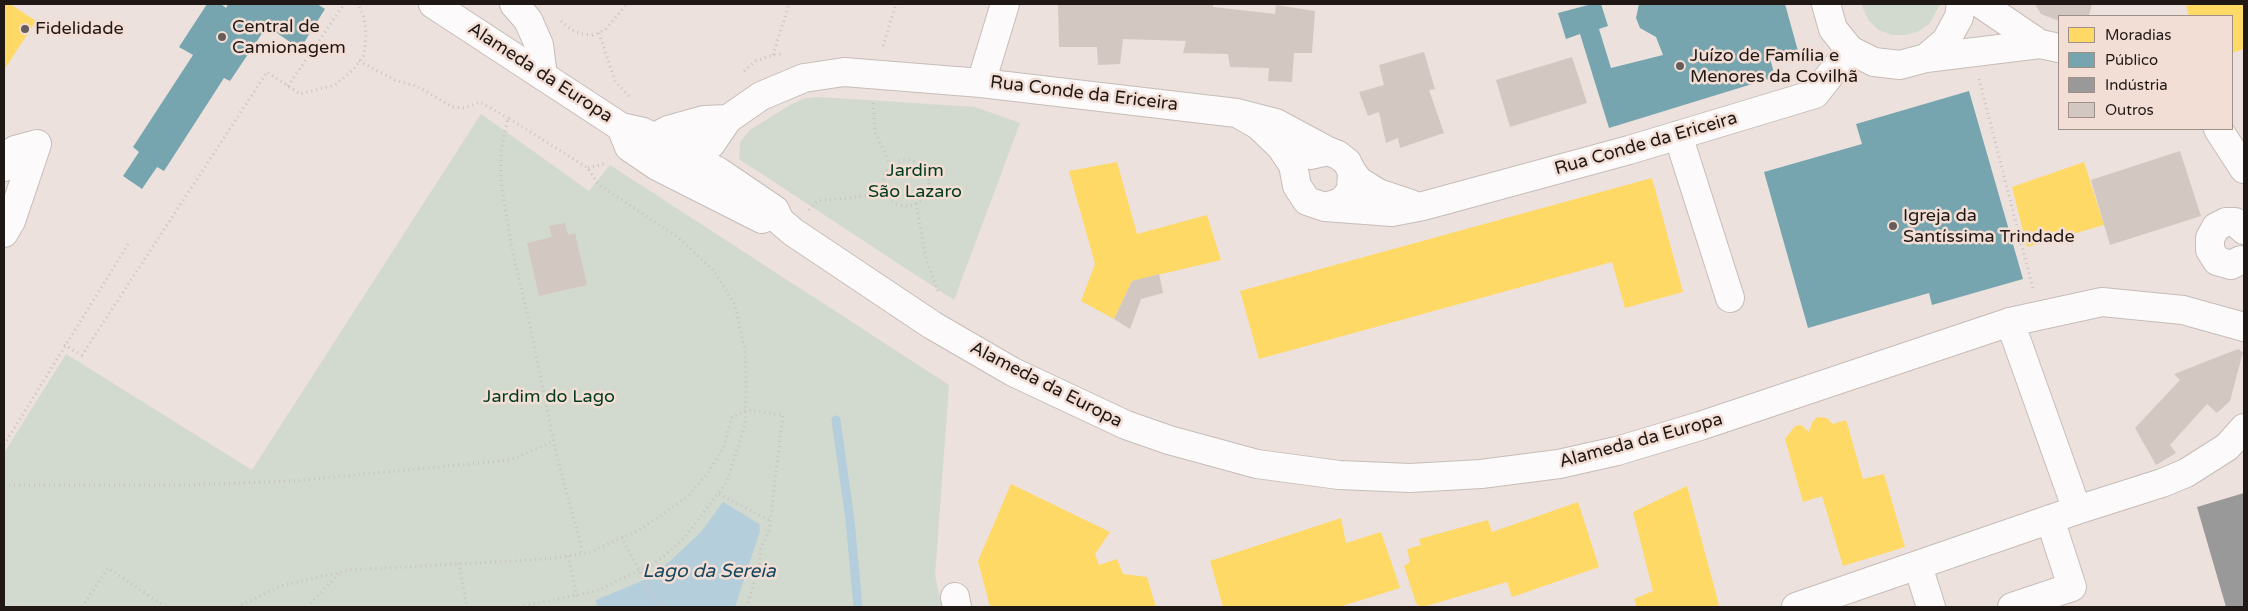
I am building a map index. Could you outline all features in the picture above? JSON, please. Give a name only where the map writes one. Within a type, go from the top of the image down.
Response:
[{"type":"street","name":"Alameda da Europa","points":[[433,4],[622,126],[683,152],[719,172],[775,210],[790,215],[932,325],[1013,372],[1084,407],[1126,425],[1169,440],[1257,464],[1339,475],[1410,478],[1480,474],[1569,462],[1617,451],[1700,426],[2010,322],[2102,302],[2183,310],[2244,327]]},
{"type":"street","points":[[514,4],[528,20],[539,45],[543,76]]},
{"type":"street","name":"Rua Conde da Ericeira","points":[[1005,4],[981,83],[1237,113],[1276,123],[1328,151],[1338,154],[1347,162],[1359,181],[1378,193],[1403,203],[1423,206]]},
{"type":"street","points":[[1826,4],[1833,29],[1850,50],[1874,62],[1900,66],[1926,58],[1972,51],[2050,46]]},
{"type":"street","points":[[1926,58],[1946,41],[1959,17],[1961,4]]},
{"type":"street","points":[[1981,4],[2050,46]]},
{"type":"street","name":"Rua Conde da Ericeira","points":[[1237,113],[1258,125],[1281,147],[1293,164],[1297,186],[1307,202],[1324,207],[1370,212],[1392,212],[1423,206],[1678,135],[1815,94],[1850,50]]},
{"type":"street","points":[[683,152],[711,144],[728,119],[761,96],[804,78],[852,72],[981,83]]},
{"type":"street","points":[[653,138],[668,130],[704,120],[728,119]]},
{"type":"street","points":[[719,172],[717,151],[728,119]]},
{"type":"street","name":"Alameda da Europa","points":[[622,126],[629,147],[658,166],[768,222],[790,215]]},
{"type":"street","points":[[2219,130],[2244,169]]},
{"type":"street","points":[[1678,135],[1730,298]]},
{"type":"street","points":[[4,166],[15,150],[37,144],[11,221],[4,233]]},
{"type":"street","points":[[1296,177],[1303,160],[1310,155],[1328,151]]},
{"type":"street","points":[[1324,207],[1341,202],[1347,196],[1351,189],[1352,172]]},
{"type":"street","points":[[2241,260],[2231,265],[2217,261],[2210,250],[2210,238],[2216,227],[2226,222],[2235,222],[2244,230]]},
{"type":"street","points":[[2010,322],[2077,510]]},
{"type":"street","points":[[1796,607],[2050,519],[2162,483],[2186,473],[2227,447],[2244,428]]},
{"type":"street","points":[[2012,607],[2072,587],[2050,519]]},
{"type":"street","points":[[1918,566],[1931,607]]},
{"type":"path","points":[[288,86],[344,4]]},
{"type":"path","points":[[64,345],[82,355],[267,72],[300,94],[335,85],[360,61],[364,55],[366,34],[364,17],[358,4]]},
{"type":"path","points":[[554,15],[572,30],[582,34],[599,33],[605,30],[627,4]]},
{"type":"path","points":[[751,64],[773,55],[789,4]]},
{"type":"path","points":[[881,50],[896,4]]},
{"type":"path","points":[[599,33],[615,81],[631,98],[638,100]]},
{"type":"path","points":[[1972,51],[2021,246],[2041,316]]},
{"type":"path","points":[[360,61],[395,80],[416,86],[453,107],[464,108],[480,102],[588,168],[598,184],[678,238],[714,271],[734,306],[745,351],[747,410],[745,425],[726,483],[719,494],[685,537],[664,556],[596,591],[519,607]]},
{"type":"path","points":[[874,100],[875,132],[891,166]]},
{"type":"path","points":[[508,118],[501,151],[501,180],[512,248],[554,440],[581,545],[581,554]]},
{"type":"path","points":[[911,160],[923,168],[929,181],[925,196],[916,203],[905,205],[898,204],[886,194],[884,179],[891,166],[897,162],[911,160]]},
{"type":"path","points":[[790,215],[807,212],[817,201],[886,194]]},
{"type":"path","points":[[916,203],[926,259],[941,300],[933,295]]},
{"type":"path","points":[[807,212],[815,217]]},
{"type":"path","points":[[4,445],[64,345],[130,242]]},
{"type":"path","points":[[237,607],[282,586],[341,572],[588,553],[641,529],[687,497],[708,473],[724,446],[732,417],[747,410],[784,415],[769,531],[762,547],[759,566],[747,607]]},
{"type":"path","points":[[4,485],[190,485],[292,480],[510,460],[554,440]]},
{"type":"path","points":[[719,494],[769,520]]},
{"type":"path","points":[[622,537],[659,607]]},
{"type":"path","points":[[568,556],[577,596]]},
{"type":"path","points":[[459,563],[467,607]]},
{"type":"path","points":[[82,607],[108,568],[166,607]]},
{"type":"path","points":[[307,607],[341,572]]},
{"type":"green space","points":[[1861,4],[1940,4],[1930,23],[1919,31],[1906,35],[1892,35],[1879,30],[1869,21]]},
{"type":"green space","name":"Jardim São Lazaro","points":[[819,97],[975,107],[1020,123],[954,300],[739,159],[740,142],[750,130],[790,105],[806,98]]},
{"type":"green space","name":"Jardim do Lago","points":[[481,114],[589,191],[610,165],[949,385],[935,575],[942,607],[4,607],[4,453],[66,354],[252,470]]},
{"type":"water","name":"Lago da Sereia","points":[[723,502],[759,524],[760,531],[735,607],[597,607],[596,600],[642,581],[669,562],[701,532]]},
{"type":"building: Moradias","points":[[4,4],[10,4],[36,21],[4,70]]},
{"type":"building: Moradias","points":[[2195,4],[2244,4],[2244,49],[2233,53],[2233,15],[2189,15],[2186,6]]},
{"type":"building: Moradias","points":[[1117,162],[1137,234],[1207,215],[1221,260],[1132,281],[1114,319],[1081,301],[1095,264],[1069,171]]},
{"type":"building: Moradias","points":[[2084,162],[2104,225],[2027,247],[2012,187]]},
{"type":"building: Moradias","points":[[1652,178],[1683,292],[1625,308],[1612,262],[1259,359],[1240,291]]},
{"type":"building: Moradias","points":[[1817,417],[1827,418],[1833,424],[1846,420],[1863,479],[1884,474],[1905,547],[1843,566],[1822,496],[1803,502],[1785,439],[1795,426],[1801,425],[1809,432],[1812,423]]},
{"type":"building: Moradias","points":[[1011,484],[1110,532],[1095,554],[1099,565],[1117,559],[1123,574],[1147,577],[1156,607],[990,607],[978,561]]},
{"type":"building: Moradias","points":[[1687,486],[1719,605],[1713,607],[1637,607],[1634,599],[1653,591],[1633,512]]},
{"type":"building: Moradias","points":[[1578,502],[1599,567],[1512,597],[1507,582],[1423,607],[1416,603],[1404,566],[1410,562],[1407,549],[1421,545],[1419,539],[1488,520],[1492,532]]},
{"type":"building: Moradias","points":[[1341,518],[1346,543],[1381,532],[1400,588],[1339,607],[1223,607],[1210,561]]},
{"type":"building: Público","points":[[207,4],[221,4],[226,8],[228,4],[317,4],[325,9],[300,49],[267,26],[230,81],[224,78],[164,171],[157,167],[142,189],[123,176],[139,152],[133,147],[193,55],[179,47]]},
{"type":"building: Público","points":[[1592,4],[1601,4],[1608,26],[1599,29],[1611,68],[1663,55],[1656,37],[1640,28],[1636,18],[1639,4],[1785,4],[1798,51],[1770,58],[1775,77],[1609,128],[1580,34],[1566,39],[1558,13]]},
{"type":"building: Público","name":"Igreja da Santíssima Trindade","points":[[1969,91],[2023,279],[1932,305],[1929,293],[1808,328],[1764,172],[1862,144],[1856,124]]},
{"type":"building: Indústria","points":[[2244,493],[2244,607],[2226,607],[2197,507]]},
{"type":"building: Outros","points":[[1058,4],[1213,4],[1213,7],[1275,14],[1276,5],[1315,11],[1312,53],[1294,53],[1292,82],[1268,81],[1269,68],[1230,67],[1228,54],[1183,53],[1186,41],[1123,39],[1120,64],[1098,65],[1097,47],[1059,47]]},
{"type":"building: Outros","points":[[2035,4],[2092,4],[2089,15],[2058,15],[2058,21],[2041,14]]},
{"type":"building: Outros","points":[[1424,52],[1435,89],[1429,90],[1444,133],[1400,148],[1398,138],[1386,143],[1379,112],[1368,116],[1359,92],[1384,85],[1379,65]]},
{"type":"building: Outros","points":[[1572,57],[1587,103],[1510,127],[1496,80]]},
{"type":"building: Outros","points":[[2180,151],[2201,216],[2110,245],[2091,180]]},
{"type":"building: Outros","points":[[565,223],[568,235],[575,233],[587,285],[539,296],[527,243],[552,237],[549,226]]},
{"type":"building: Outros","points":[[1159,274],[1163,293],[1141,299],[1130,329],[1114,319],[1132,281]]},
{"type":"building: Outros","points":[[2238,349],[2243,352],[2230,401],[2217,413],[2207,404],[2170,445],[2176,453],[2156,465],[2135,428],[2180,380],[2174,374]]},
{"type":"waterway","points":[[836,420],[850,520],[858,607]]},
{"type":"place","name":"Fidelidade","points":[[25,29]]},
{"type":"place","name":"Central de Camionagem","points":[[222,37]]},
{"type":"place","name":"Juízo de Família e Menores da Covilhã","points":[[1680,66]]},
{"type":"place","name":"Igreja da Santíssima Trindade","points":[[1893,226]]}]
